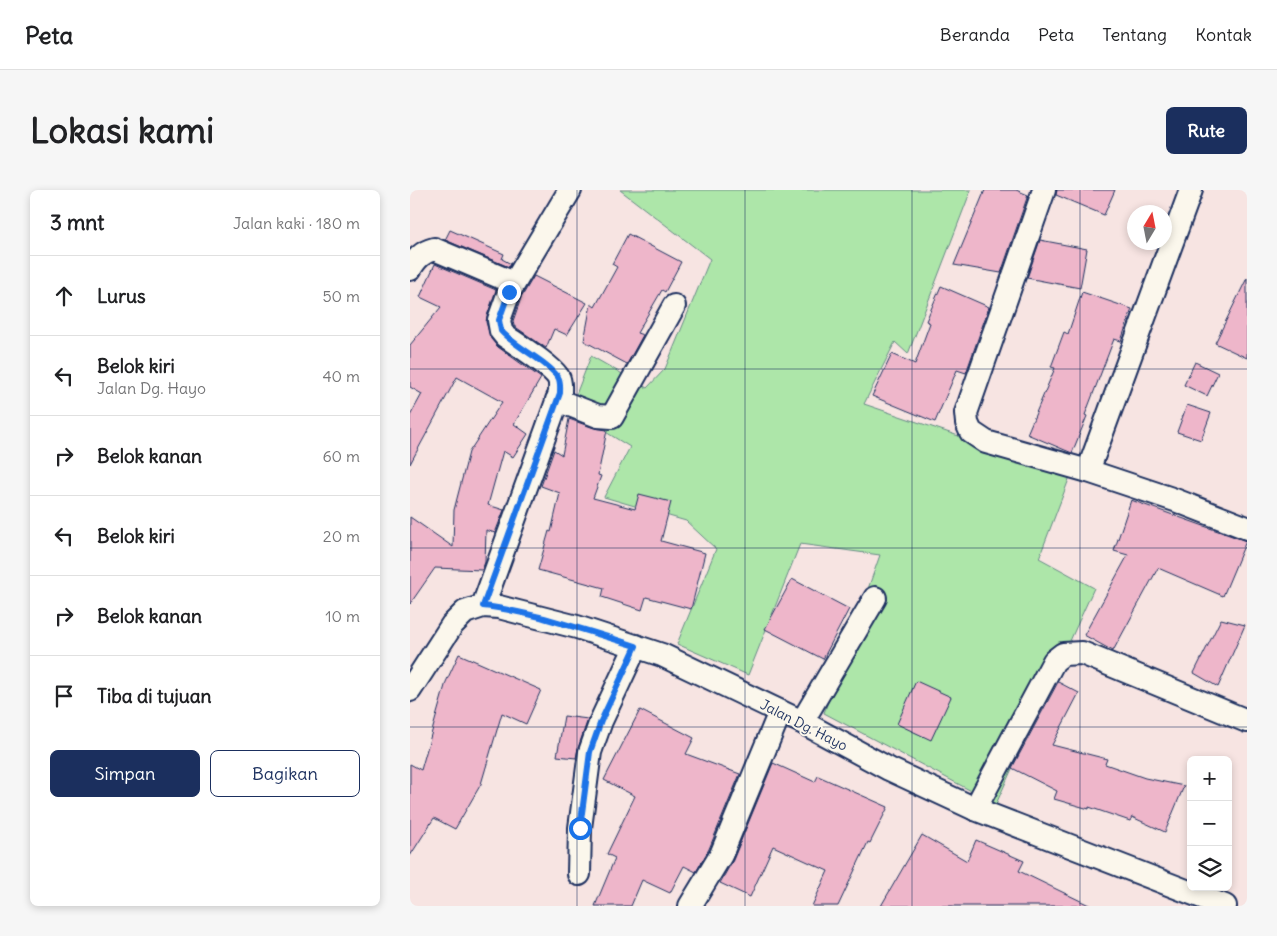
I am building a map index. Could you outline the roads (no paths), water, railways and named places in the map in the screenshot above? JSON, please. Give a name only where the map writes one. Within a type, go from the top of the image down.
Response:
[{"type":"street","points":[[410,690],[452,624],[466,612],[483,606],[557,400],[560,385],[558,377],[501,331],[499,320],[509,292],[570,190]]},
{"type":"street","points":[[1044,190],[966,413],[967,423],[971,432],[986,442],[1088,471],[1175,500],[1247,528]]},
{"type":"street","points":[[1088,471],[1191,190]]},
{"type":"street","points":[[410,269],[418,257],[428,250],[434,249],[514,283]]},
{"type":"street","points":[[557,400],[598,416],[612,417],[674,306]]},
{"type":"street","points":[[802,722],[875,598]]},
{"type":"street","name":"Jalan Dg. Hayo","points":[[483,606],[499,607],[577,627],[662,655],[802,722],[888,769],[975,809],[1224,906]]},
{"type":"street","points":[[579,874],[580,828],[590,752],[601,721],[636,646]]},
{"type":"street","points":[[975,809],[1054,661],[1064,654],[1082,653],[1247,721]]},
{"type":"street","points":[[690,906],[721,855],[780,712]]}]
